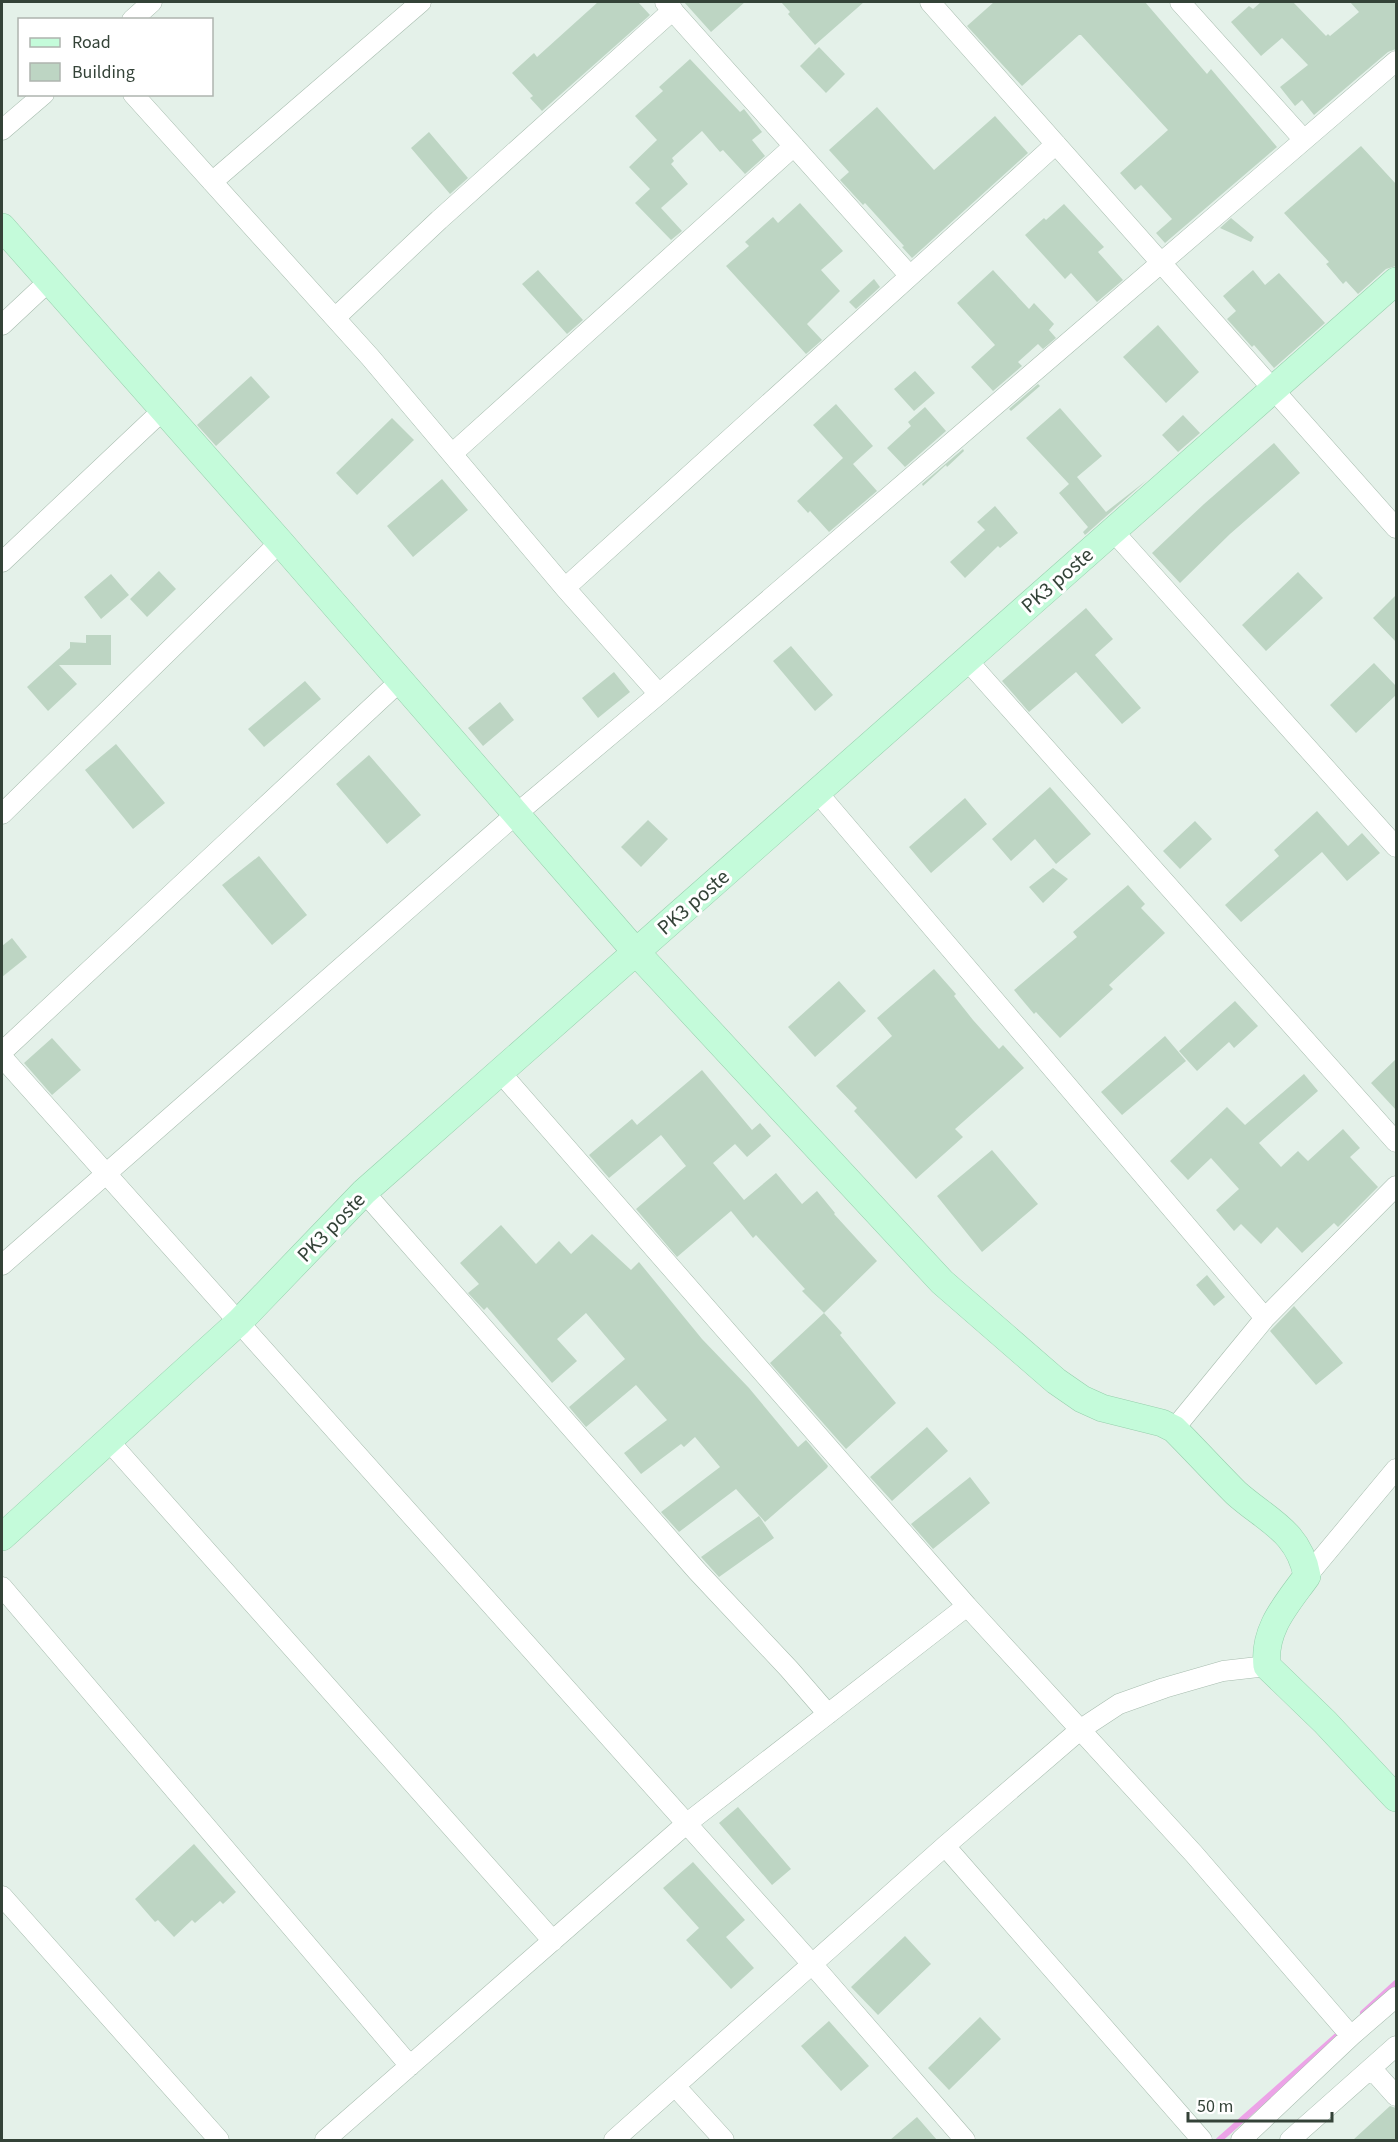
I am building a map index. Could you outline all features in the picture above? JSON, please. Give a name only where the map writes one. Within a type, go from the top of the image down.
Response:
[{"type":"street","points":[[134,18],[152,2]]},
{"type":"street","points":[[212,182],[421,2]]},
{"type":"street","points":[[930,2],[1396,528]]},
{"type":"street","points":[[1184,3],[1304,140]]},
{"type":"street","points":[[335,318],[669,6],[910,276]]},
{"type":"street","points":[[2,1265],[515,815],[1396,61]]},
{"type":"street","points":[[2,130],[42,96]]},
{"type":"street","points":[[135,96],[335,318],[659,694]]},
{"type":"street","points":[[566,588],[1056,144]]},
{"type":"street","points":[[453,453],[794,146]]},
{"type":"street","points":[[2,227],[636,952],[942,1282],[1056,1381],[1082,1399],[1102,1408],[1162,1423],[1174,1429],[1239,1495],[1283,1529],[1297,1547],[1304,1561],[1307,1575]]},
{"type":"street","points":[[2,325],[49,281]]},
{"type":"street","name":"PK3 poste","points":[[2,1536],[239,1322],[364,1192],[1396,281]]},
{"type":"street","points":[[2,562],[163,410]]},
{"type":"street","points":[[1113,531],[1396,847]]},
{"type":"street","points":[[2,814],[280,543]]},
{"type":"street","points":[[967,660],[1396,1142]]},
{"type":"street","points":[[2,1052],[399,682]]},
{"type":"street","points":[[817,792],[1264,1318]]},
{"type":"street","points":[[2,1057],[812,1964],[965,2140]]},
{"type":"street","points":[[500,1072],[967,1606],[1194,1854],[1351,2036]]},
{"type":"street","points":[[1174,1429],[1264,1318],[1396,1186]]},
{"type":"street","points":[[364,1192],[697,1571],[828,1714]]},
{"type":"street","points":[[108,1440],[553,1941]]},
{"type":"street","points":[[1396,1469],[1307,1575],[1270,1633],[1266,1652],[1267,1666],[1325,1722],[1396,1798]]},
{"type":"street","points":[[2,1587],[410,2066]]},
{"type":"street","points":[[325,2140],[686,1824],[967,1606]]},
{"type":"street","points":[[614,2140],[945,1846],[1081,1729],[1119,1704],[1164,1688],[1223,1671],[1267,1666]]},
{"type":"street","points":[[945,1846],[1203,2140]]},
{"type":"street","points":[[2,1896],[219,2140]]},
{"type":"street","points":[[1241,2140],[1351,2036],[1396,1997]]},
{"type":"street","points":[[1290,2140],[1396,2046]]},
{"type":"street","points":[[1371,2068],[1396,2096]]},
{"type":"street","points":[[675,2086],[724,2140]]},
{"type":"building","points":[[598,2],[638,2],[650,15],[542,111],[530,98],[533,96],[512,73],[534,53],[537,57]]},
{"type":"building","points":[[684,2],[745,2],[711,32]]},
{"type":"building","points":[[781,2],[864,2],[815,45],[788,14],[790,12]]},
{"type":"building","points":[[994,2],[1145,2],[1207,74],[1211,69],[1277,147],[1165,243],[1156,233],[1172,219],[1141,185],[1135,190],[1120,173],[1168,130],[1081,35],[1022,86],[967,26]]},
{"type":"building","points":[[1261,2],[1293,2],[1326,36],[1328,34],[1330,36],[1359,12],[1350,2],[1396,2],[1396,49],[1388,52],[1314,115],[1302,100],[1295,106],[1280,87],[1308,65],[1282,38],[1261,56],[1231,22],[1249,6],[1253,9]]},
{"type":"building","points":[[819,47],[845,74],[826,93],[800,66]]},
{"type":"building","points":[[690,59],[740,112],[744,109],[762,132],[752,140],[765,156],[745,174],[723,150],[720,152],[702,131],[672,158],[674,161],[671,164],[688,184],[661,208],[682,231],[671,240],[635,203],[650,189],[629,167],[657,140],[635,116],[663,91],[659,87]]},
{"type":"building","points":[[877,107],[934,170],[995,116],[1028,153],[912,258],[865,203],[863,205],[840,180],[849,172],[829,150]]},
{"type":"building","points":[[429,132],[468,178],[450,194],[411,148]]},
{"type":"building","points":[[1361,146],[1396,184],[1396,266],[1386,269],[1358,294],[1346,281],[1343,284],[1326,264],[1329,262],[1284,213]]},
{"type":"building","points":[[800,203],[843,251],[821,270],[840,291],[807,324],[822,340],[806,354],[726,266],[749,246],[745,242],[773,217],[778,223]]},
{"type":"building","points":[[1064,204],[1104,247],[1098,252],[1123,280],[1097,302],[1071,273],[1065,279],[1025,235]]},
{"type":"building","points":[[1231,218],[1254,237],[1251,242],[1220,228]]},
{"type":"building","points":[[538,270],[583,320],[567,334],[522,284]]},
{"type":"building","points":[[993,270],[1029,309],[1034,303],[1054,324],[1049,330],[1056,338],[1043,349],[1038,344],[1018,362],[1022,366],[993,391],[971,367],[995,345],[957,303]]},
{"type":"building","points":[[1253,270],[1265,285],[1279,273],[1325,323],[1274,368],[1227,319],[1236,311],[1223,296]]},
{"type":"building","points":[[874,279],[880,287],[856,309],[849,302]]},
{"type":"building","points":[[1158,325],[1199,372],[1166,403],[1123,357]]},
{"type":"building","points":[[915,371],[935,393],[914,411],[894,389]]},
{"type":"building","points":[[251,376],[270,397],[216,446],[197,425]]},
{"type":"building","points":[[1038,384],[1040,386],[1011,411],[1009,409]]},
{"type":"building","points":[[836,404],[873,446],[853,464],[877,491],[829,532],[810,511],[808,513],[797,501],[843,458],[813,425]]},
{"type":"building","points":[[925,407],[946,431],[905,467],[887,448],[911,426],[908,422]]},
{"type":"building","points":[[1060,408],[1102,456],[1077,477],[1106,512],[1147,480],[1085,535],[1083,532],[1088,527],[1059,493],[1069,484],[1026,438]]},
{"type":"building","points":[[1183,415],[1200,433],[1178,452],[1162,435]]},
{"type":"building","points":[[392,418],[414,440],[357,495],[336,473]]},
{"type":"building","points":[[1274,443],[1300,473],[1230,534],[1180,583],[1152,553]]},
{"type":"building","points":[[963,449],[964,451],[947,467],[946,465],[923,486],[922,484]]},
{"type":"building","points":[[442,479],[468,510],[413,557],[387,526]]},
{"type":"building","points":[[995,506],[1018,533],[1000,548],[998,546],[965,578],[950,562],[985,530],[977,522]]},
{"type":"building","points":[[159,571],[176,589],[147,617],[130,599]]},
{"type":"building","points":[[1298,572],[1323,598],[1266,651],[1242,625]]},
{"type":"building","points":[[111,574],[129,595],[101,619],[84,597]]},
{"type":"building","points":[[1396,595],[1396,642],[1373,618]]},
{"type":"building","points":[[1086,608],[1113,639],[1095,655],[1141,708],[1122,724],[1076,672],[1029,712],[1002,681]]},
{"type":"building","points":[[86,635],[111,635],[111,665],[59,665],[77,684],[48,711],[27,687],[70,648],[70,642],[86,643]]},
{"type":"building","points":[[791,646],[833,695],[815,711],[773,661]]},
{"type":"building","points":[[1374,663],[1396,686],[1396,695],[1356,733],[1330,705]]},
{"type":"building","points":[[614,672],[630,692],[598,718],[582,698]]},
{"type":"building","points":[[305,681],[321,699],[264,747],[248,729]]},
{"type":"building","points":[[500,702],[514,720],[483,746],[468,728]]},
{"type":"building","points":[[116,744],[165,803],[133,829],[85,770]]},
{"type":"building","points":[[369,755],[421,815],[387,844],[336,784]]},
{"type":"building","points":[[1050,787],[1091,834],[1056,864],[1035,839],[1011,861],[992,839]]},
{"type":"building","points":[[965,798],[987,824],[931,873],[909,847]]},
{"type":"building","points":[[1317,811],[1348,846],[1362,833],[1380,853],[1347,881],[1322,852],[1241,922],[1225,905],[1279,856],[1274,850]]},
{"type":"building","points":[[648,820],[668,839],[641,867],[621,847]]},
{"type":"building","points":[[1195,821],[1212,839],[1180,869],[1163,851]]},
{"type":"building","points":[[259,856],[307,915],[272,945],[222,885]]},
{"type":"building","points":[[1053,868],[1068,879],[1043,903],[1029,887]]},
{"type":"building","points":[[1128,885],[1145,904],[1141,908],[1165,933],[1109,985],[1113,989],[1060,1038],[1036,1012],[1034,1014],[1014,990],[1077,937],[1073,932]]},
{"type":"building","points":[[12,938],[27,957],[2,977],[2,946]]},
{"type":"building","points":[[934,969],[956,994],[954,996],[973,1020],[999,1049],[1003,1045],[1024,1068],[955,1129],[963,1137],[916,1179],[854,1111],[857,1108],[836,1086],[892,1036],[877,1018]]},
{"type":"building","points":[[839,981],[866,1011],[815,1057],[788,1027]]},
{"type":"building","points":[[1235,1001],[1258,1026],[1234,1048],[1229,1042],[1197,1071],[1179,1051]]},
{"type":"building","points":[[1165,1036],[1186,1061],[1122,1115],[1101,1092]]},
{"type":"building","points":[[52,1038],[81,1070],[52,1095],[24,1063]]},
{"type":"building","points":[[1396,1059],[1396,1110],[1371,1083]]},
{"type":"building","points":[[702,1070],[752,1130],[760,1123],[771,1136],[747,1157],[735,1144],[713,1163],[744,1200],[776,1173],[802,1204],[817,1191],[834,1214],[877,1261],[824,1313],[802,1291],[805,1289],[756,1235],[753,1238],[731,1211],[677,1257],[636,1209],[686,1166],[661,1135],[609,1178],[589,1155],[632,1119],[637,1125]]},
{"type":"building","points":[[1304,1074],[1318,1091],[1259,1143],[1281,1167],[1298,1151],[1308,1161],[1343,1129],[1360,1148],[1350,1157],[1378,1187],[1338,1227],[1334,1223],[1302,1253],[1277,1227],[1261,1244],[1241,1224],[1234,1231],[1216,1210],[1239,1189],[1211,1158],[1188,1180],[1170,1161],[1227,1107],[1245,1125]]},
{"type":"building","points":[[992,1150],[1038,1204],[982,1252],[937,1196]]},
{"type":"building","points":[[501,1225],[536,1264],[559,1241],[571,1254],[592,1234],[631,1270],[639,1262],[702,1339],[749,1388],[798,1447],[806,1440],[828,1466],[827,1468],[765,1522],[736,1489],[679,1532],[661,1512],[720,1467],[695,1437],[684,1447],[681,1444],[641,1474],[624,1453],[667,1420],[636,1385],[586,1427],[569,1407],[625,1359],[586,1313],[557,1339],[577,1361],[552,1383],[487,1307],[484,1310],[468,1293],[479,1284],[460,1263]]},
{"type":"building","points":[[1207,1275],[1225,1297],[1214,1306],[1196,1285]]},
{"type":"building","points":[[1294,1306],[1343,1363],[1316,1385],[1270,1331]]},
{"type":"building","points":[[824,1313],[896,1403],[846,1449],[770,1363]]},
{"type":"building","points":[[927,1427],[948,1451],[892,1501],[870,1477]]},
{"type":"building","points":[[970,1477],[990,1503],[933,1549],[911,1524]]},
{"type":"building","points":[[759,1516],[774,1538],[719,1577],[701,1557]]},
{"type":"building","points":[[738,1807],[791,1869],[772,1885],[719,1823]]},
{"type":"building","points":[[194,1844],[236,1892],[223,1904],[220,1901],[195,1923],[192,1920],[174,1937],[158,1920],[155,1922],[135,1899]]},
{"type":"building","points":[[693,1862],[745,1920],[726,1937],[754,1968],[731,1989],[686,1940],[699,1928],[663,1888]]},
{"type":"building","points":[[905,1936],[931,1964],[878,2015],[851,1987]]},
{"type":"building","points":[[980,2017],[1001,2039],[949,2090],[928,2068]]},
{"type":"building","points":[[829,2021],[869,2066],[841,2091],[801,2046]]},
{"type":"building","points":[[1390,2106],[1396,2108],[1396,2140],[1353,2140]]},
{"type":"building","points":[[917,2117],[937,2140],[890,2140]]},
{"type":"waterway","points":[[1363,2013],[1396,1983]]},
{"type":"waterway","points":[[1219,2140],[1340,2033]]}]
